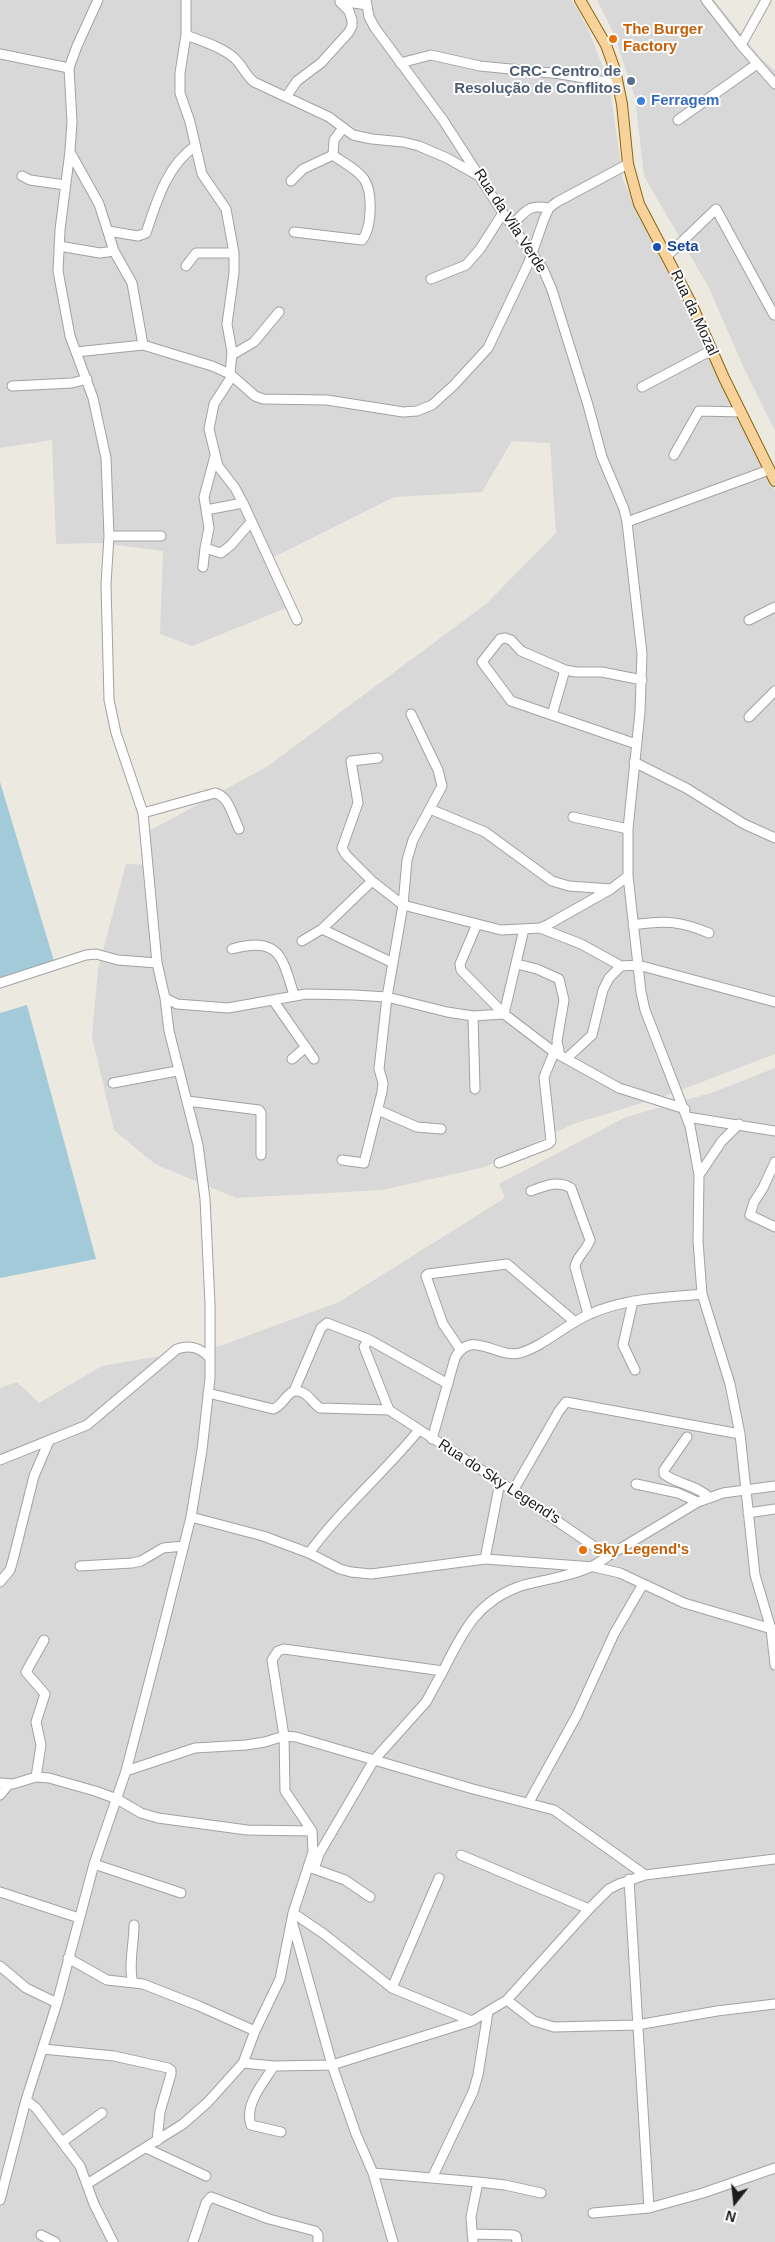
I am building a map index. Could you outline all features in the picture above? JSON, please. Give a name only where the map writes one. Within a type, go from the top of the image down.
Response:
[{"type":"main road","name":"Rua da Mozal","points":[[580,0],[606,44],[618,84],[628,164],[639,204],[691,303],[775,481]]},
{"type":"street","points":[[0,2200],[2,2183],[57,2003],[94,1864],[126,1771],[184,1546],[191,1517],[202,1450],[208,1393],[210,1304],[205,1199],[198,1145],[177,1070],[157,963],[143,813],[116,732],[109,700],[106,584],[109,536],[106,458],[101,430],[87,379],[70,336],[57,262],[70,152],[72,122],[70,68],[77,46],[98,0]]},
{"type":"street","points":[[186,0],[186,35],[179,82],[182,102],[190,122],[202,174],[226,208],[234,253],[234,273],[226,324],[232,355],[231,375],[214,404],[210,416],[210,429],[215,456],[222,472],[243,502],[297,620]]},
{"type":"street","points":[[706,0],[740,45],[775,84]]},
{"type":"street","points":[[740,45],[766,0]]},
{"type":"street","points":[[286,97],[297,82],[321,63],[349,32],[352,26],[349,10],[338,1]]},
{"type":"street","points":[[338,1],[366,2]]},
{"type":"street","name":"Rua da Vila Verde","points":[[366,2],[369,17],[375,28],[481,177],[502,213],[543,269],[552,290],[606,469],[628,522],[642,654],[642,680],[628,829],[628,876],[638,965],[645,1010],[686,1113],[699,1175],[698,1241],[702,1294],[730,1384],[740,1434],[755,1575],[773,1630],[775,1665]]},
{"type":"street","points":[[186,35],[232,56],[240,64],[248,77],[329,117],[353,135],[372,140],[403,142],[419,146],[447,158],[481,177]]},
{"type":"street","points":[[0,54],[70,68]]},
{"type":"street","points":[[400,63],[431,55],[480,66],[570,75],[618,84]]},
{"type":"street","points":[[678,120],[757,64]]},
{"type":"street","points":[[333,155],[334,140],[343,128]]},
{"type":"street","points":[[108,231],[138,236],[146,233],[165,181],[178,161],[195,146]]},
{"type":"street","points":[[70,152],[99,204],[114,251],[132,283],[143,345]]},
{"type":"street","points":[[291,181],[303,168],[333,155]]},
{"type":"street","points":[[294,232],[362,240],[366,235],[369,228],[370,210],[366,181],[352,168],[333,155]]},
{"type":"street","points":[[76,352],[143,345],[212,366],[231,375],[255,396],[263,399],[327,400],[403,412],[417,411],[432,405],[454,385],[488,348],[532,252],[549,208],[628,164]]},
{"type":"street","points":[[22,176],[30,180],[65,185]]},
{"type":"street","points":[[512,225],[529,208],[537,206],[549,208]]},
{"type":"street","points":[[667,256],[716,209],[774,315]]},
{"type":"street","points":[[431,279],[470,262],[502,213]]},
{"type":"street","points":[[60,246],[100,252],[114,251]]},
{"type":"street","points":[[186,266],[194,254],[234,253]]},
{"type":"street","points":[[232,355],[254,342],[279,312]]},
{"type":"street","points":[[642,387],[712,350]]},
{"type":"street","points":[[12,386],[72,383],[87,379]]},
{"type":"street","points":[[674,455],[699,411],[741,412]]},
{"type":"street","points":[[203,567],[204,548],[209,528],[204,497],[215,456]]},
{"type":"street","points":[[628,522],[769,470]]},
{"type":"street","points":[[206,510],[243,502]]},
{"type":"street","points":[[204,548],[221,553],[231,545],[251,522]]},
{"type":"street","points":[[109,536],[161,536]]},
{"type":"street","points":[[749,620],[775,607]]},
{"type":"street","points":[[636,744],[510,700],[482,664],[482,660],[500,639],[505,638],[510,640],[521,652],[565,670],[602,672],[642,680]]},
{"type":"street","points":[[552,715],[565,670]]},
{"type":"street","points":[[749,717],[775,691]]},
{"type":"street","points":[[342,1160],[362,1164],[365,1162],[382,1092],[379,1069],[387,997],[403,905],[410,850],[439,794],[441,779],[411,714]]},
{"type":"street","points":[[378,758],[351,761],[358,803],[342,848],[346,855],[372,881],[403,905],[501,930],[540,928],[611,890],[628,876]]},
{"type":"street","points":[[634,762],[686,788],[744,824],[775,838]]},
{"type":"street","points":[[143,813],[215,793],[220,794],[225,799],[239,829]]},
{"type":"street","points":[[430,809],[485,832],[552,881],[569,886],[611,890]]},
{"type":"street","points":[[573,817],[628,829]]},
{"type":"street","points":[[302,941],[322,929],[372,881]]},
{"type":"street","points":[[634,926],[670,921],[689,925],[709,933]]},
{"type":"street","points":[[477,924],[460,964],[461,970],[504,1014],[559,1053],[619,1088],[686,1113],[775,1130]]},
{"type":"street","points":[[540,928],[581,944],[621,966],[638,965],[775,1002]]},
{"type":"street","points":[[322,929],[393,963]]},
{"type":"street","points":[[504,1014],[524,929]]},
{"type":"street","points":[[232,949],[258,944],[273,949],[283,963],[294,995]]},
{"type":"street","points":[[0,983],[86,955],[96,954],[118,960],[157,963]]},
{"type":"street","points":[[499,1162],[548,1144],[551,1141],[544,1077],[559,1053],[564,1000],[559,979],[537,969],[517,964]]},
{"type":"street","points":[[559,1053],[592,1035],[602,990],[609,978],[621,966]]},
{"type":"street","points":[[165,998],[177,1004],[228,1008],[294,995],[325,994],[387,997],[447,1012],[473,1016],[504,1014]]},
{"type":"street","points":[[274,1000],[314,1059]]},
{"type":"street","points":[[166,1013],[177,1004]]},
{"type":"street","points":[[473,1016],[475,1089]]},
{"type":"street","points":[[292,1059],[306,1047]]},
{"type":"street","points":[[113,1083],[177,1070]]},
{"type":"street","points":[[187,1101],[259,1110],[261,1113],[260,1155]]},
{"type":"street","points":[[378,1110],[417,1126],[441,1129]]},
{"type":"street","points":[[699,1175],[722,1141],[739,1124]]},
{"type":"street","points":[[775,1162],[754,1202],[750,1215],[775,1227]]},
{"type":"street","points":[[531,1191],[552,1184],[560,1184],[571,1188],[590,1240],[588,1246],[575,1263],[588,1314]]},
{"type":"street","points":[[460,1349],[443,1324],[426,1276],[428,1274],[507,1264],[575,1322]]},
{"type":"street","points":[[460,1349],[472,1345],[484,1346],[512,1354],[519,1353],[535,1347],[588,1314],[609,1306],[633,1301],[702,1294]]},
{"type":"street","points":[[633,1301],[623,1340],[624,1349],[635,1370]]},
{"type":"street","points":[[294,1391],[326,1323],[368,1339],[448,1384]]},
{"type":"street","points":[[208,1393],[273,1409],[277,1408],[290,1392],[294,1391],[306,1394],[320,1408],[389,1410],[364,1347],[368,1339]]},
{"type":"street","points":[[0,1460],[87,1425],[158,1363],[177,1349],[194,1346],[209,1357]]},
{"type":"street","points":[[432,1439],[460,1349]]},
{"type":"street","points":[[513,1490],[566,1402],[740,1434]]},
{"type":"street","name":"Rua do Sky Legend's","points":[[389,1410],[513,1490],[608,1556]]},
{"type":"street","points":[[309,1553],[332,1522],[391,1464],[419,1430]]},
{"type":"street","points":[[687,1437],[664,1470],[664,1474],[674,1480],[696,1487],[710,1498]]},
{"type":"street","points":[[0,1582],[10,1570],[34,1476],[49,1441]]},
{"type":"street","points":[[485,1559],[500,1482]]},
{"type":"street","points":[[636,1484],[678,1493],[698,1502]]},
{"type":"street","points":[[87,2184],[198,2113],[243,2063],[255,2031],[280,1979],[292,1916],[311,1868],[374,1760],[426,1702],[469,1623],[486,1604],[518,1587],[594,1567],[608,1556],[698,1502],[746,1489],[775,1486]]},
{"type":"street","points":[[748,1513],[775,1509]]},
{"type":"street","points":[[191,1517],[263,1536],[309,1553],[340,1570],[371,1574],[485,1559],[594,1567],[620,1573],[684,1603],[773,1630]]},
{"type":"street","points":[[80,1566],[132,1563],[141,1561],[163,1548],[184,1546]]},
{"type":"street","points":[[529,1802],[577,1715],[614,1634],[643,1584]]},
{"type":"street","points":[[36,1778],[41,1744],[36,1722],[45,1694],[26,1672],[44,1640]]},
{"type":"street","points":[[311,1868],[313,1852],[312,1831],[285,1792],[284,1736],[272,1660],[278,1651],[284,1650],[443,1671]]},
{"type":"street","points":[[126,1771],[195,1748],[246,1745],[284,1736],[296,1737],[473,1789],[554,1810],[596,1842],[645,1875]]},
{"type":"street","points":[[0,1795],[4,1784],[36,1778],[65,1781],[117,1799],[141,1813],[169,1819],[247,1830],[312,1831]]},
{"type":"street","points":[[461,1855],[590,1909]]},
{"type":"street","points":[[243,2063],[274,2066],[332,2065],[472,2021],[507,2000],[610,1889],[629,1879],[645,1875],[775,1859]]},
{"type":"street","points":[[94,1864],[181,1893]]},
{"type":"street","points":[[311,1868],[345,1880],[370,1897]]},
{"type":"street","points":[[392,1988],[439,1878]]},
{"type":"street","points":[[629,1879],[649,2208]]},
{"type":"street","points":[[0,1892],[79,1918]]},
{"type":"street","points":[[292,1916],[324,1934],[392,1988],[472,2021]]},
{"type":"street","points":[[292,1916],[332,2065],[356,2134],[373,2173],[393,2242]]},
{"type":"street","points":[[133,1983],[130,1976],[134,1946],[134,1926]]},
{"type":"street","points":[[68,1958],[107,1980],[143,1984],[255,2031]]},
{"type":"street","points":[[0,1966],[26,1988],[57,2003]]},
{"type":"street","points":[[507,2000],[534,2021],[554,2027],[637,2025],[717,2011],[775,2004]]},
{"type":"street","points":[[433,2176],[473,2092],[478,2075],[488,2012]]},
{"type":"street","points":[[43,2049],[114,2056],[171,2070],[160,2112],[157,2141]]},
{"type":"street","points":[[274,2066],[250,2108],[248,2116],[251,2126],[281,2132]]},
{"type":"street","points":[[26,2100],[36,2108],[80,2166],[113,2242]]},
{"type":"street","points":[[62,2142],[102,2113]]},
{"type":"street","points":[[146,2148],[206,2176]]},
{"type":"street","points":[[594,2212],[649,2208],[704,2193],[775,2168]]},
{"type":"street","points":[[373,2173],[433,2176],[506,2185],[541,2193]]},
{"type":"street","points":[[478,2182],[471,2217],[472,2238],[513,2235],[516,2236],[517,2242]]},
{"type":"street","points":[[193,2242],[206,2203],[211,2196],[269,2219],[315,2231],[318,2235],[318,2242]]},
{"type":"street","points":[[41,2235],[55,2242]]},
{"type":"shaded area","points":[[0,0],[572,0],[587,27],[609,82],[623,180],[775,491],[775,1054],[665,1096],[573,1124],[485,1167],[382,1190],[236,1198],[155,1164],[114,1130],[92,1037],[98,969],[126,864],[153,865],[149,831],[268,766],[486,604],[556,533],[550,443],[512,441],[482,492],[394,497],[274,557],[289,607],[192,646],[160,634],[163,551],[101,543],[56,544],[52,440],[0,448]]},
{"type":"shaded area","points":[[597,0],[714,0],[760,57],[775,71],[775,431],[743,366],[708,286],[644,176],[635,97],[614,34]]},
{"type":"shaded area","points":[[775,1068],[775,2242],[0,2242],[0,1388],[17,1382],[39,1403],[102,1366],[220,1346],[339,1302],[505,1198],[499,1184],[626,1117],[714,1092]]},
{"type":"water","points":[[0,782],[54,961],[0,979]]},
{"type":"water","points":[[27,1005],[96,1259],[0,1278],[0,1013]]},
{"type":"place","name":"The Burger Factory","points":[[613,39]]},
{"type":"place","name":"CRC- Centro de Resolução de Conflitos","points":[[631,81]]},
{"type":"place","name":"Ferragem","points":[[641,101]]},
{"type":"place","name":"Seta","points":[[657,247]]},
{"type":"place","name":"Sky Legend's","points":[[583,1550]]}]
